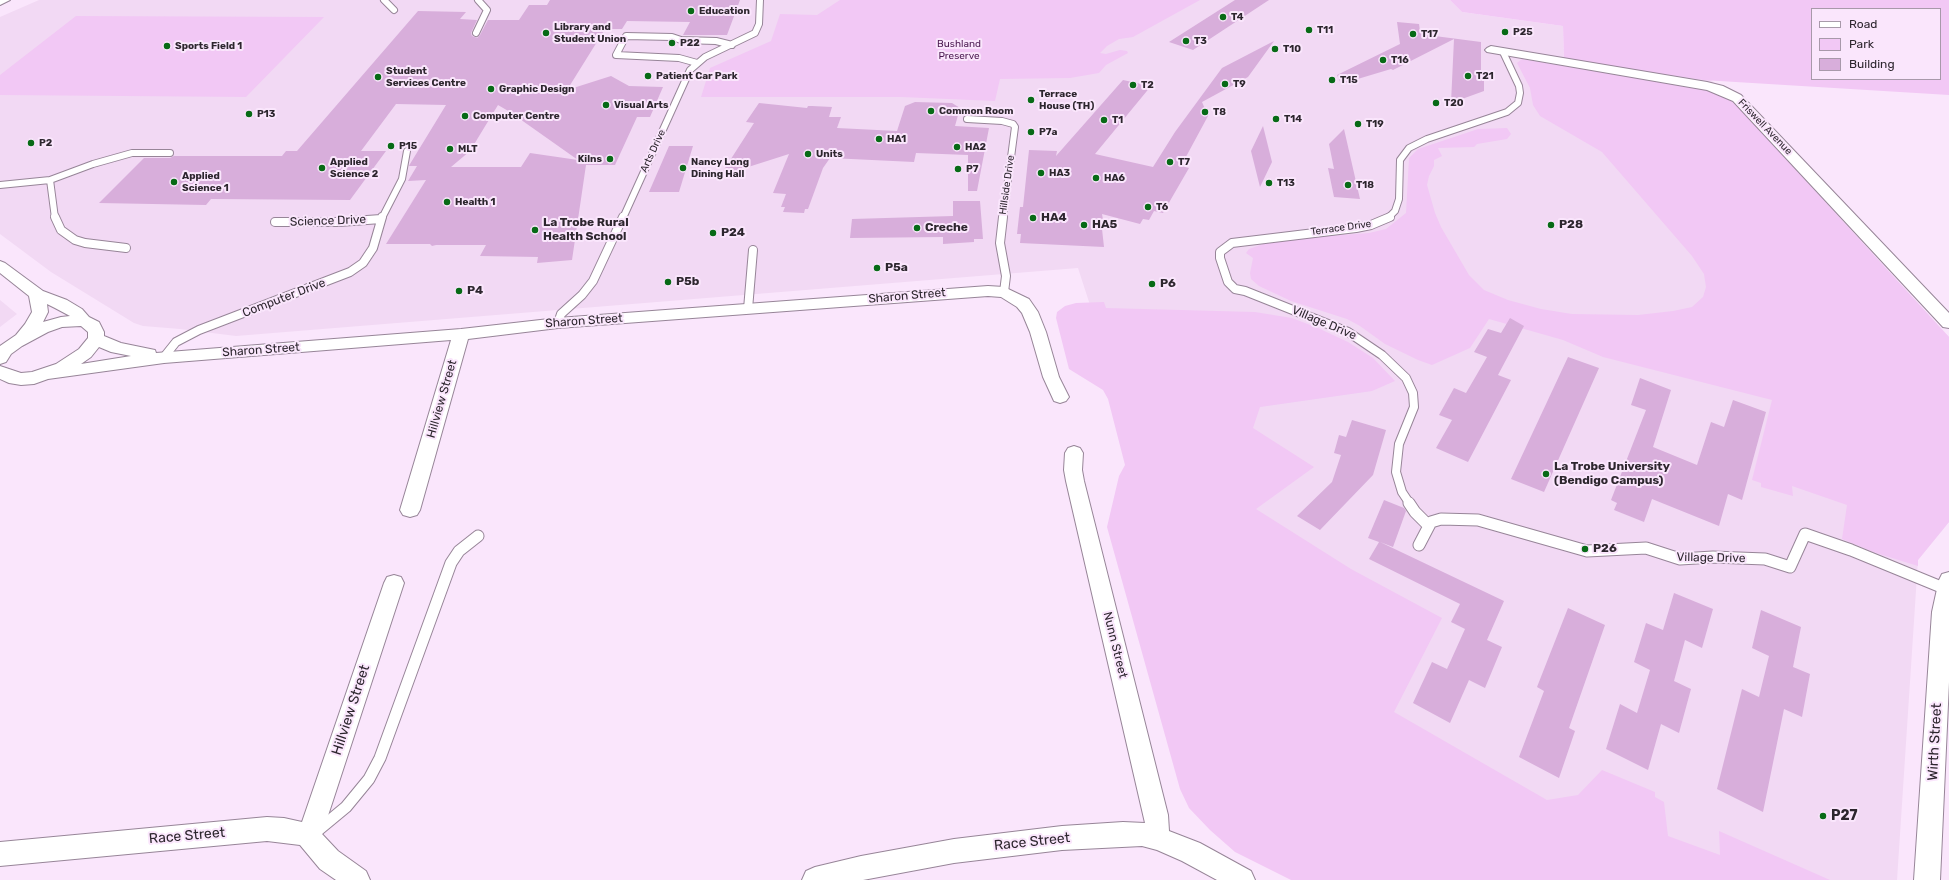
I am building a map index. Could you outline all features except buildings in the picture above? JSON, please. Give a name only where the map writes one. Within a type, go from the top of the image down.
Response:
[{"type":"street","points":[[0,2],[5,0]]},
{"type":"street","name":"Friswell Avenue","points":[[1497,51],[1707,86],[1719,89],[1737,98],[1949,323]]},
{"type":"street","points":[[0,266],[37,294],[61,304],[76,313],[83,321],[93,326],[96,332],[96,339],[85,354],[75,361],[48,374],[0,384]]},
{"type":"street","name":"Sharon Street","points":[[48,374],[164,357],[461,334],[558,323],[968,291],[1004,292]]},
{"type":"street","points":[[1004,292],[1023,303],[1030,312],[1038,332],[1051,377],[1060,397]]},
{"type":"street","points":[[5,351],[26,334],[37,319],[40,312],[37,294]]},
{"type":"street","points":[[5,351],[53,324],[83,321]]},
{"type":"street","name":"Hillview Street","points":[[410,510],[461,334]]},
{"type":"street","name":"Sharon Street","points":[[96,339],[117,348],[164,357]]},
{"type":"street","points":[[0,372],[9,377],[21,379]]},
{"type":"street","name":"Nunn Street","points":[[1074,453],[1073,470],[1075,481],[1156,815],[1158,838]]},
{"type":"street","name":"Hillview Street","points":[[309,837],[394,584]]},
{"type":"street","name":"Wirth Street","points":[[1927,880],[1942,612],[1948,585]]},
{"type":"street","name":"Race Street","points":[[0,854],[252,830],[284,830],[297,832],[309,837]]},
{"type":"street","name":"Race Street","points":[[815,880],[861,868],[954,850],[1102,834],[1142,834],[1158,838],[1191,852],[1242,880]]},
{"type":"street","points":[[309,837],[329,860],[357,880]]},
{"type":"lane","points":[[384,0],[394,10]]},
{"type":"lane","points":[[476,33],[487,10],[486,7],[478,0]]},
{"type":"lane","name":"Arts Drive","points":[[558,323],[561,314],[582,295],[593,281],[690,70],[697,63],[752,35],[757,30],[760,0]]},
{"type":"lane","points":[[697,63],[679,58],[616,55],[626,36],[672,37],[681,40],[716,41],[732,45]]},
{"type":"lane","name":"Terrace Drive","points":[[1235,289],[1228,282],[1220,258],[1220,252],[1232,243],[1356,228],[1371,225],[1390,217],[1395,210],[1399,199],[1400,160],[1409,148],[1427,139],[1507,112],[1518,103],[1520,93],[1519,86],[1497,51]]},
{"type":"lane","name":"Hillside Drive","points":[[967,119],[1002,121],[1013,124],[1015,127],[1000,239],[1006,281],[1004,292]]},
{"type":"lane","name":"Computer Drive","points":[[164,357],[176,342],[199,330],[334,279],[357,268],[368,258],[373,248],[380,219],[402,179],[407,151]]},
{"type":"lane","points":[[0,186],[50,180],[93,164],[132,153],[170,153]]},
{"type":"lane","points":[[50,180],[54,215],[61,230],[75,240],[85,243],[126,248]]},
{"type":"lane","name":"Science Drive","points":[[275,222],[339,222],[380,219]]},
{"type":"lane","points":[[748,309],[753,250]]},
{"type":"lane","name":"Village Drive","points":[[1235,289],[1245,291],[1348,332],[1382,355],[1406,378],[1413,393],[1414,407],[1399,444],[1396,472],[1402,492],[1415,512],[1429,526],[1431,522],[1441,519],[1478,520],[1587,550],[1646,548],[1680,559],[1713,557],[1765,559],[1790,567],[1805,534],[1948,585]]},
{"type":"lane","points":[[1419,545],[1429,526]]},
{"type":"lane","points":[[309,837],[346,807],[369,779],[380,758],[451,563],[459,551],[478,536]]},
{"type":"shaded area","name":"La Trobe University (Bendigo Campus)","points":[[39,0],[1450,0],[1462,12],[1563,26],[1564,59],[1711,80],[1741,110],[1949,337],[1949,522],[1918,560],[1897,880],[1351,880],[1129,425],[1078,268],[236,336],[143,326],[134,323],[51,272],[0,234],[0,17]]},
{"type":"shaded area","points":[[0,300],[17,314],[0,327]]},
{"type":"green space","name":"Bushland Preserve","points":[[840,0],[1200,0],[1133,37],[1119,39],[1107,46],[1100,53],[1106,54],[1120,50],[1127,51],[1128,53],[1106,65],[1099,73],[1070,78],[1000,79],[995,101],[901,97],[701,97],[710,68],[771,41],[780,14],[817,15]]},
{"type":"green space","points":[[1450,0],[1949,0],[1949,95],[1703,80],[1564,59],[1563,26],[1462,12]]},
{"type":"green space","name":"Sports Field 1","points":[[76,16],[324,17],[246,97],[0,95],[0,75]]},
{"type":"green space","points":[[1522,59],[1705,90],[1725,96],[1741,110],[1949,337],[1949,522],[1918,560],[1918,566],[1876,553],[1842,539],[1847,505],[1792,486],[1793,496],[1761,487],[1761,483],[1752,480],[1772,400],[1603,357],[1563,340],[1489,319],[1470,348],[1432,365],[1385,344],[1360,326],[1347,319],[1291,301],[1259,286],[1251,279],[1250,273],[1253,258],[1246,253],[1249,249],[1274,240],[1369,233],[1386,229],[1406,213],[1409,158],[1418,149],[1478,129],[1507,128],[1511,134],[1507,139],[1477,144],[1474,147],[1438,148],[1442,156],[1434,160],[1434,166],[1429,176],[1427,185],[1435,213],[1441,227],[1469,275],[1484,290],[1508,300],[1541,309],[1572,314],[1638,315],[1692,307],[1703,297],[1706,287],[1704,274],[1692,256],[1602,152],[1540,116],[1533,105],[1530,88],[1517,63]]},
{"type":"green space","points":[[1104,302],[1106,308],[1255,312],[1292,318],[1348,342],[1373,358],[1395,381],[1372,391],[1260,407],[1253,428],[1314,467],[1256,509],[1351,569],[1442,618],[1394,712],[1547,800],[1578,795],[1602,770],[1655,792],[1655,797],[1664,802],[1668,836],[1720,855],[1719,831],[1830,880],[1291,880],[1235,852],[1210,830],[1189,808],[1180,789],[1107,527],[1119,476],[1125,465],[1108,399],[1103,390],[1069,369],[1056,318],[1057,312],[1065,306],[1076,303]]},
{"type":"place","name":"Education","points":[[691,11]]},
{"type":"place","name":"T4","points":[[1223,17]]},
{"type":"place","name":"T11","points":[[1309,30]]},
{"type":"place","name":"P25","points":[[1505,32]]},
{"type":"place","name":"Library and Student Union","points":[[546,33]]},
{"type":"place","name":"T17","points":[[1413,34]]},
{"type":"place","name":"T3","points":[[1186,41]]},
{"type":"place","name":"P22","points":[[672,43]]},
{"type":"place","name":"Sports Field 1","points":[[167,46]]},
{"type":"place","name":"T10","points":[[1275,49]]},
{"type":"place","name":"T16","points":[[1383,60]]},
{"type":"place","name":"Patient Car Park","points":[[648,76]]},
{"type":"place","name":"T21","points":[[1468,76]]},
{"type":"place","name":"Student Services Centre","points":[[378,77]]},
{"type":"place","name":"T15","points":[[1332,80]]},
{"type":"place","name":"T9","points":[[1225,84]]},
{"type":"place","name":"T2","points":[[1133,85]]},
{"type":"place","name":"Graphic Design","points":[[491,89]]},
{"type":"place","name":"Terrace House (TH)","points":[[1031,100]]},
{"type":"place","name":"T20","points":[[1436,103]]},
{"type":"place","name":"Visual Arts","points":[[606,105]]},
{"type":"place","name":"Common Room","points":[[931,111]]},
{"type":"place","name":"T8","points":[[1205,112]]},
{"type":"place","name":"P13","points":[[249,114]]},
{"type":"place","name":"Computer Centre","points":[[465,116]]},
{"type":"place","name":"T14","points":[[1276,119]]},
{"type":"place","name":"T1","points":[[1104,120]]},
{"type":"place","name":"T19","points":[[1358,124]]},
{"type":"place","name":"P7a","points":[[1031,132]]},
{"type":"place","name":"HA1","points":[[879,139]]},
{"type":"place","name":"P2","points":[[31,143]]},
{"type":"place","name":"P15","points":[[391,146]]},
{"type":"place","name":"HA2","points":[[957,147]]},
{"type":"place","name":"MLT","points":[[450,149]]},
{"type":"place","name":"Units","points":[[808,154]]},
{"type":"place","name":"Kilns","points":[[610,159]]},
{"type":"place","name":"T7","points":[[1170,162]]},
{"type":"place","name":"Applied Science 2","points":[[322,168]]},
{"type":"place","name":"Nancy Long Dining Hall","points":[[683,168]]},
{"type":"place","name":"P7","points":[[958,169]]},
{"type":"place","name":"HA3","points":[[1041,173]]},
{"type":"place","name":"HA6","points":[[1096,178]]},
{"type":"place","name":"Applied Science 1","points":[[174,182]]},
{"type":"place","name":"T13","points":[[1269,183]]},
{"type":"place","name":"T18","points":[[1348,185]]},
{"type":"place","name":"Health 1","points":[[447,202]]},
{"type":"place","name":"T6","points":[[1148,207]]},
{"type":"place","name":"HA4","points":[[1033,218]]},
{"type":"place","name":"HA5","points":[[1084,225]]},
{"type":"place","name":"P28","points":[[1551,225]]},
{"type":"place","name":"Creche","points":[[917,228]]},
{"type":"place","name":"La Trobe Rural Health School","points":[[535,230]]},
{"type":"place","name":"P24","points":[[713,233]]},
{"type":"place","name":"P5a","points":[[877,268]]},
{"type":"place","name":"P5b","points":[[668,282]]},
{"type":"place","name":"P6","points":[[1152,284]]},
{"type":"place","name":"P4","points":[[459,291]]},
{"type":"place","name":"La Trobe University (Bendigo Campus)","points":[[1546,474]]},
{"type":"place","name":"P26","points":[[1585,549]]},
{"type":"place","name":"P27","points":[[1823,816]]}]
